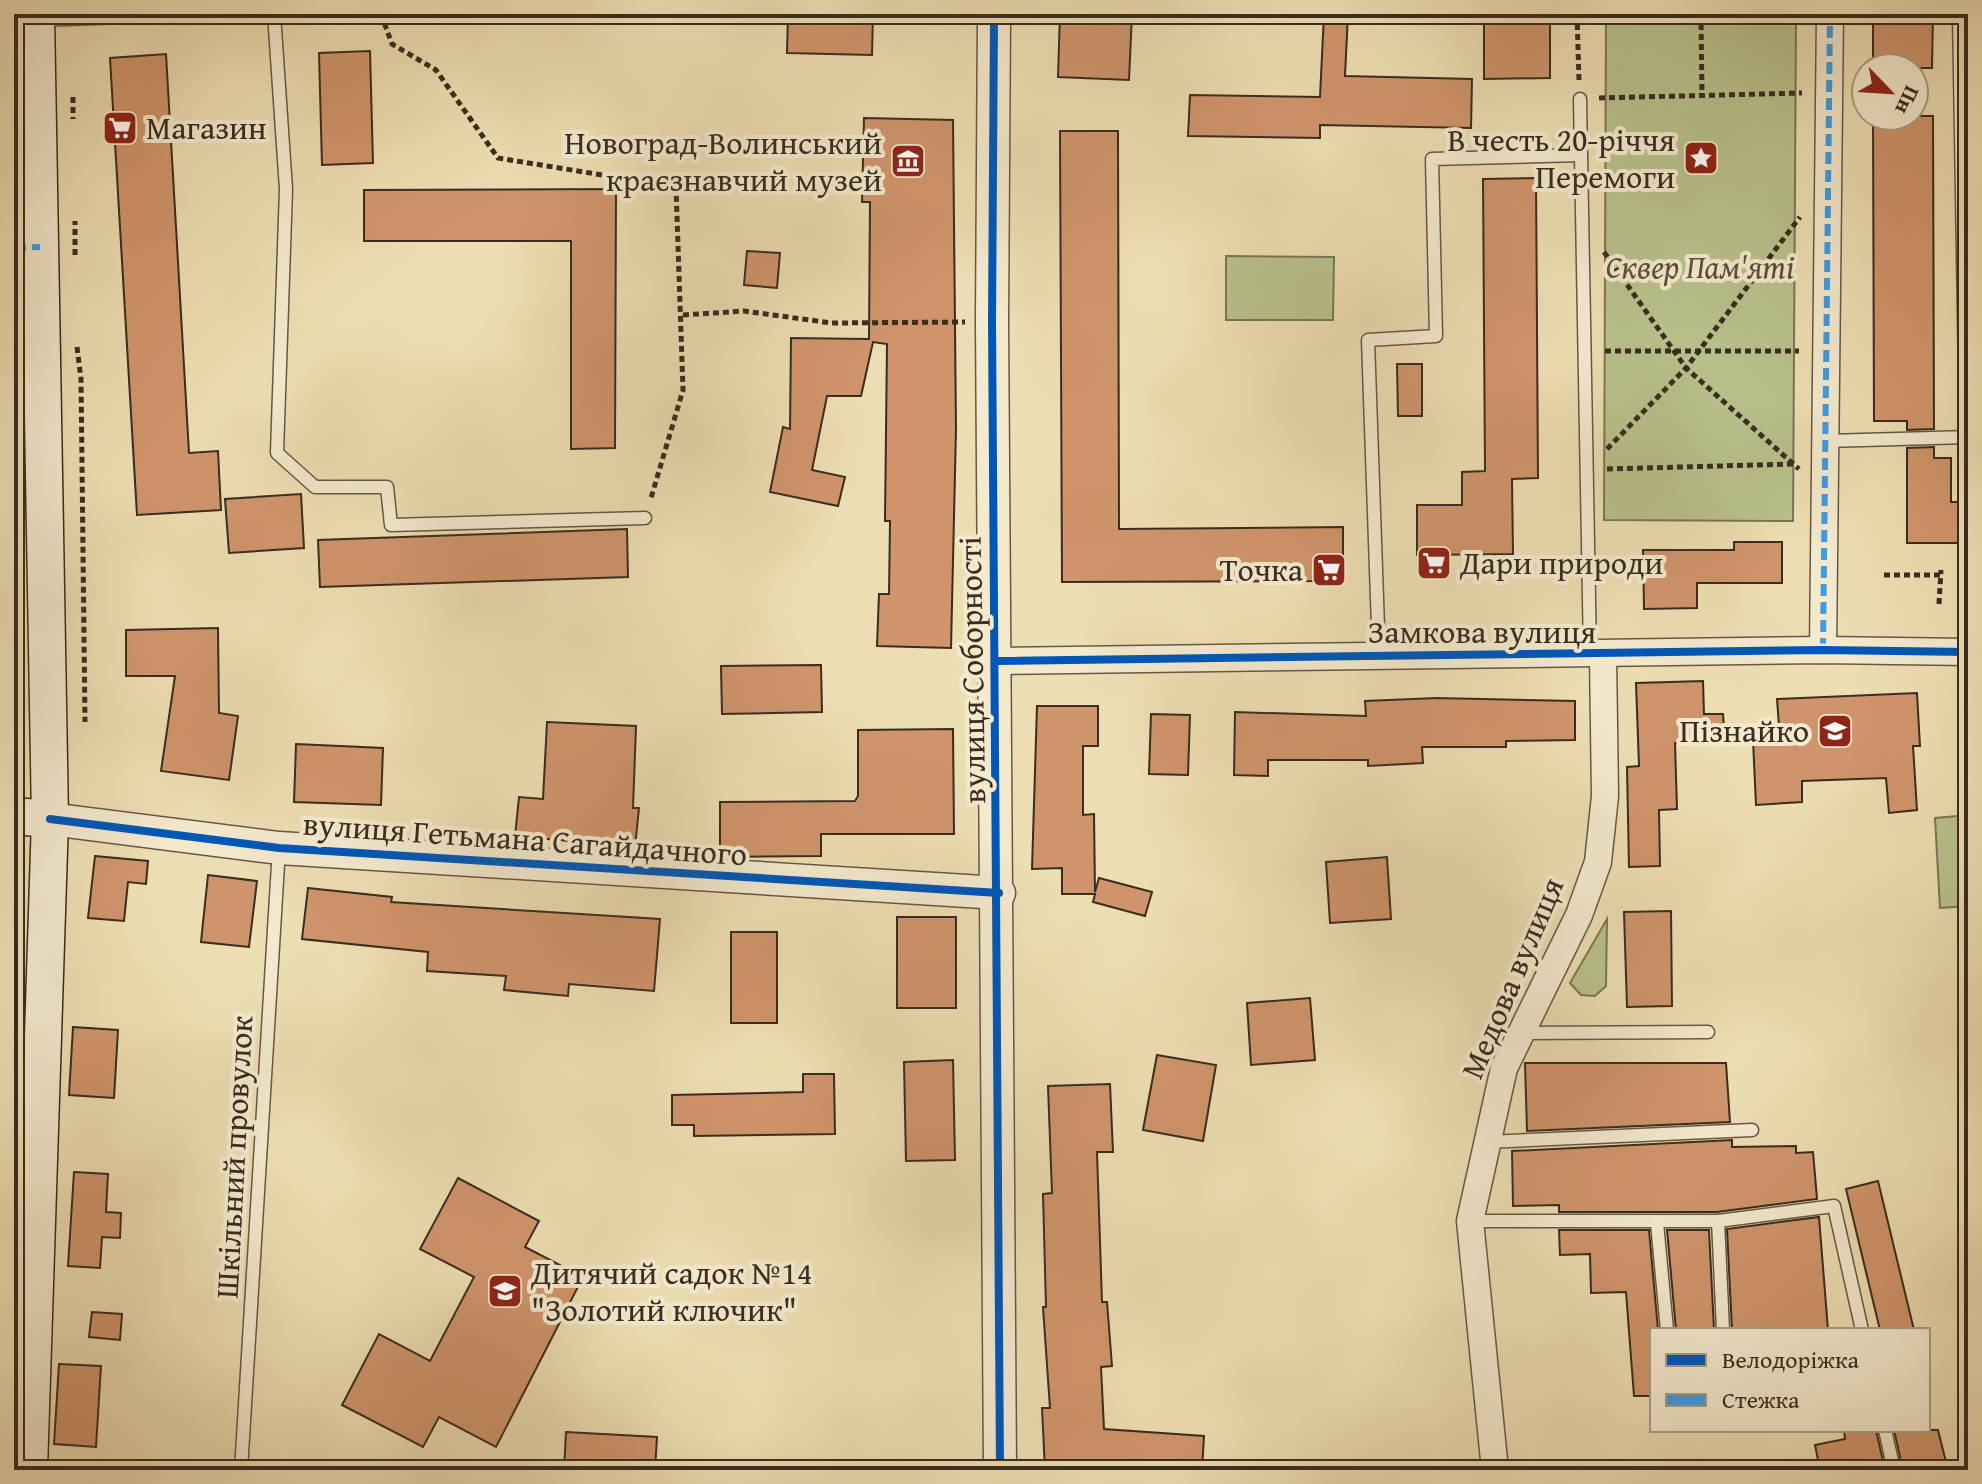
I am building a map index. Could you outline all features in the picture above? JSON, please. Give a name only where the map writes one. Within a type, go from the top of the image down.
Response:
[{"type":"main road","points":[[29,1470],[50,819],[36,17]]},
{"type":"main road","name":"вулиця Гетьмана Сагайдачного","points":[[14,816],[50,819]]},
{"type":"street","name":"вулиця Соборності","points":[[994,14],[992,321],[999,893],[1000,1470]]},
{"type":"street","points":[[1823,650],[1830,14]]},
{"type":"street","name":"Замкова вулиця","points":[[995,661],[1823,650],[1968,652]]},
{"type":"street","name":"Медова вулиця","points":[[1495,1470],[1470,1221],[1504,1068],[1579,915],[1598,862],[1605,796],[1596,655]]},
{"type":"street","name":"вулиця Гетьмана Сагайдачного","points":[[50,819],[279,848],[999,893]]},
{"type":"lane","points":[[36,17],[203,14]]},
{"type":"lane","points":[[274,14],[286,189],[277,453],[315,487],[387,487],[391,525],[645,518]]},
{"type":"lane","points":[[1827,441],[1967,437],[1959,14]]},
{"type":"lane","points":[[1580,99],[1587,469],[1596,655]]},
{"type":"lane","points":[[1379,656],[1368,340],[1436,336],[1432,159],[1581,155]]},
{"type":"lane","name":"Шкільний провулок","points":[[241,1470],[279,848]]},
{"type":"lane","points":[[1520,1033],[1708,1032]]},
{"type":"lane","points":[[1487,1142],[1752,1130]]},
{"type":"lane","points":[[1470,1221],[1718,1221],[1834,1206],[1862,1328]]},
{"type":"lane","points":[[1718,1221],[1723,1328]]},
{"type":"lane","points":[[1657,1223],[1667,1328]]},
{"type":"lane","points":[[1885,1432],[1894,1470]]},
{"type":"path","points":[[381,14],[392,44],[436,70],[498,158],[676,187],[683,315],[683,390],[645,518]]},
{"type":"path","points":[[1577,14],[1580,99],[1802,93]]},
{"type":"path","points":[[1701,14],[1702,96]]},
{"type":"path","points":[[73,95],[73,124]]},
{"type":"path","points":[[73,260],[77,248],[74,206]]},
{"type":"path","points":[[1587,469],[1686,368],[1801,217]]},
{"type":"path","points":[[1581,218],[1686,368],[1800,469]]},
{"type":"path","points":[[683,315],[744,311],[832,323],[992,321]]},
{"type":"path","points":[[75,338],[81,379],[85,722]]},
{"type":"path","points":[[1584,351],[1800,351]]},
{"type":"path","points":[[1587,469],[1794,464]]},
{"type":"path","points":[[1884,575],[1940,572],[1939,604]]},
{"type":"green space","name":"Сквер Пам'яті","points":[[1606,14],[1796,14],[1793,521],[1604,520]]},
{"type":"green space","points":[[1226,256],[1334,257],[1333,320],[1226,320]]},
{"type":"green space","points":[[1968,815],[1968,906],[1940,908],[1935,818]]},
{"type":"green space","points":[[1607,919],[1606,986],[1595,996],[1581,995],[1570,983]]},
{"type":"building","points":[[788,14],[873,14],[872,55],[787,53]]},
{"type":"building","points":[[1060,14],[1132,14],[1129,80],[1058,77]]},
{"type":"building","points":[[1324,14],[1348,14],[1345,76],[1472,79],[1471,128],[1320,125],[1320,138],[1188,136],[1190,95],[1320,97]]},
{"type":"building","points":[[1484,14],[1550,14],[1550,78],[1484,79]]},
{"type":"building","points":[[1873,14],[1933,14],[1932,68],[1930,52],[1873,52]]},
{"type":"building","points":[[370,51],[373,163],[322,165],[319,53]]},
{"type":"building","points":[[166,54],[189,453],[218,451],[221,510],[137,515],[110,58]]},
{"type":"building","points":[[1930,116],[1933,116],[1934,429],[1907,430],[1907,421],[1874,421],[1873,132],[1930,132]]},
{"type":"building","points":[[864,118],[953,120],[956,429],[951,648],[877,646],[879,594],[889,594],[890,521],[885,521],[887,344],[873,342],[861,396],[827,396],[812,470],[845,477],[838,506],[770,492],[783,427],[790,429],[791,338],[869,339],[870,202],[862,202]]},
{"type":"building","points":[[1060,131],[1118,131],[1119,529],[1343,527],[1343,581],[1062,582]]},
{"type":"building","points":[[1536,178],[1538,478],[1512,479],[1513,554],[1417,555],[1417,505],[1462,505],[1462,472],[1485,471],[1483,179]]},
{"type":"building","points":[[616,189],[615,448],[571,449],[571,241],[364,241],[364,190]]},
{"type":"building","points":[[747,251],[780,253],[777,288],[744,285]]},
{"type":"building","points":[[1397,364],[1422,364],[1422,416],[1398,416]]},
{"type":"building","points":[[1934,447],[1934,458],[1951,458],[1951,502],[1968,502],[1968,543],[1907,543],[1907,448]]},
{"type":"building","points":[[301,494],[304,548],[229,553],[225,499]]},
{"type":"building","points":[[627,529],[628,577],[320,587],[318,540]]},
{"type":"building","points":[[1734,542],[1782,542],[1782,583],[1697,583],[1697,608],[1644,609],[1643,550],[1734,550]]},
{"type":"building","points":[[218,628],[219,713],[238,716],[229,780],[161,771],[175,676],[126,676],[126,630]]},
{"type":"building","points":[[821,665],[822,712],[722,714],[721,666]]},
{"type":"building","points":[[1703,681],[1704,714],[1723,714],[1725,741],[1675,743],[1677,809],[1659,810],[1660,866],[1629,867],[1627,767],[1639,766],[1636,683]]},
{"type":"building","points":[[1917,693],[1920,746],[1913,746],[1917,810],[1889,813],[1886,778],[1802,781],[1802,802],[1756,805],[1753,740],[1780,739],[1777,699]]},
{"type":"building","points":[[1437,698],[1575,701],[1575,740],[1506,741],[1506,747],[1422,747],[1423,763],[1368,766],[1368,760],[1268,760],[1268,776],[1234,775],[1235,712],[1366,716],[1365,701]]},
{"type":"building","points":[[1037,706],[1098,706],[1098,746],[1083,746],[1083,815],[1094,814],[1095,892],[1099,878],[1152,892],[1145,916],[1093,902],[1095,894],[1062,894],[1062,868],[1032,869]]},
{"type":"building","points":[[1151,714],[1190,715],[1188,775],[1149,774]]},
{"type":"building","points":[[547,722],[636,726],[633,808],[639,808],[635,847],[515,836],[519,797],[543,799]]},
{"type":"building","points":[[953,729],[954,834],[821,834],[821,856],[720,857],[720,802],[855,801],[858,796],[858,730]]},
{"type":"building","points":[[296,744],[383,748],[381,805],[294,802]]},
{"type":"building","points":[[95,856],[148,861],[146,884],[128,882],[124,921],[88,918]]},
{"type":"building","points":[[1387,857],[1391,919],[1330,923],[1326,862]]},
{"type":"building","points":[[208,875],[257,881],[249,947],[201,942]]},
{"type":"building","points":[[308,888],[392,897],[391,902],[660,919],[654,991],[569,984],[568,996],[504,990],[506,976],[427,971],[428,952],[302,939]]},
{"type":"building","points":[[1671,911],[1672,1006],[1627,1007],[1624,912]]},
{"type":"building","points":[[897,917],[956,917],[956,1008],[897,1008]]},
{"type":"building","points":[[731,932],[777,932],[777,1023],[731,1023]]},
{"type":"building","points":[[1310,998],[1315,1060],[1251,1065],[1247,1003]]},
{"type":"building","points":[[73,1027],[118,1030],[114,1098],[69,1095]]},
{"type":"building","points":[[1157,1055],[1216,1065],[1203,1141],[1143,1130]]},
{"type":"building","points":[[953,1060],[955,1160],[906,1161],[904,1062]]},
{"type":"building","points":[[1525,1063],[1726,1063],[1730,1122],[1527,1131]]},
{"type":"building","points":[[803,1074],[834,1074],[835,1134],[694,1136],[694,1125],[672,1125],[672,1095],[803,1092]]},
{"type":"building","points":[[1110,1084],[1113,1152],[1097,1152],[1102,1302],[1107,1302],[1112,1366],[1101,1367],[1104,1429],[1204,1436],[1202,1470],[1045,1470],[1042,1408],[1050,1408],[1043,1307],[1046,1307],[1043,1194],[1052,1193],[1048,1086]]},
{"type":"building","points":[[1732,1140],[1732,1147],[1796,1146],[1796,1153],[1813,1152],[1817,1199],[1717,1212],[1559,1212],[1559,1205],[1513,1206],[1512,1151]]},
{"type":"building","points":[[74,1172],[108,1174],[106,1212],[121,1213],[120,1238],[102,1237],[100,1268],[68,1266]]},
{"type":"building","points":[[458,1178],[539,1221],[525,1247],[583,1277],[496,1447],[439,1417],[423,1447],[342,1405],[379,1334],[430,1361],[474,1277],[420,1249]]},
{"type":"building","points":[[1878,1181],[1914,1328],[1880,1328],[1846,1189]]},
{"type":"building","points":[[1819,1217],[1828,1328],[1732,1328],[1727,1229]]},
{"type":"building","points":[[1559,1230],[1649,1230],[1658,1328],[1650,1328],[1650,1396],[1634,1396],[1626,1292],[1591,1293],[1590,1254],[1560,1255]]},
{"type":"building","points":[[1667,1230],[1709,1230],[1714,1328],[1676,1328]]},
{"type":"building","points":[[92,1312],[122,1314],[120,1340],[89,1337]]},
{"type":"building","points":[[59,1364],[101,1366],[96,1447],[54,1444]]},
{"type":"building","points":[[1938,1430],[1948,1470],[1903,1470],[1894,1432]]},
{"type":"building","points":[[566,1432],[657,1437],[655,1470],[564,1470]]},
{"type":"building","points":[[1844,1432],[1876,1432],[1885,1470],[1820,1470],[1815,1445],[1845,1439]]},
{"type":"marked path","points":[[1823,650],[1830,14]]},
{"type":"marked path","points":[[14,248],[40,247]]},
{"type":"cycle path","points":[[994,14],[992,321],[1000,1470]]},
{"type":"cycle path","points":[[995,661],[1823,650],[1968,652]]},
{"type":"cycle path","points":[[50,819],[279,848],[999,893]]},
{"type":"place","name":"Магазин","points":[[120,128]]},
{"type":"place","name":"В честь 20-річчя Перемоги","points":[[1701,158]]},
{"type":"place","name":"Новоград-Волинський краєзнавчий музей","points":[[908,161]]},
{"type":"place","name":"Дари природи","points":[[1434,563]]},
{"type":"place","name":"Точка","points":[[1329,570]]},
{"type":"place","name":"Пізнайко","points":[[1835,731]]},
{"type":"place","name":"Дитячий садок №14 \"Золотий ключик\"","points":[[505,1291]]}]
